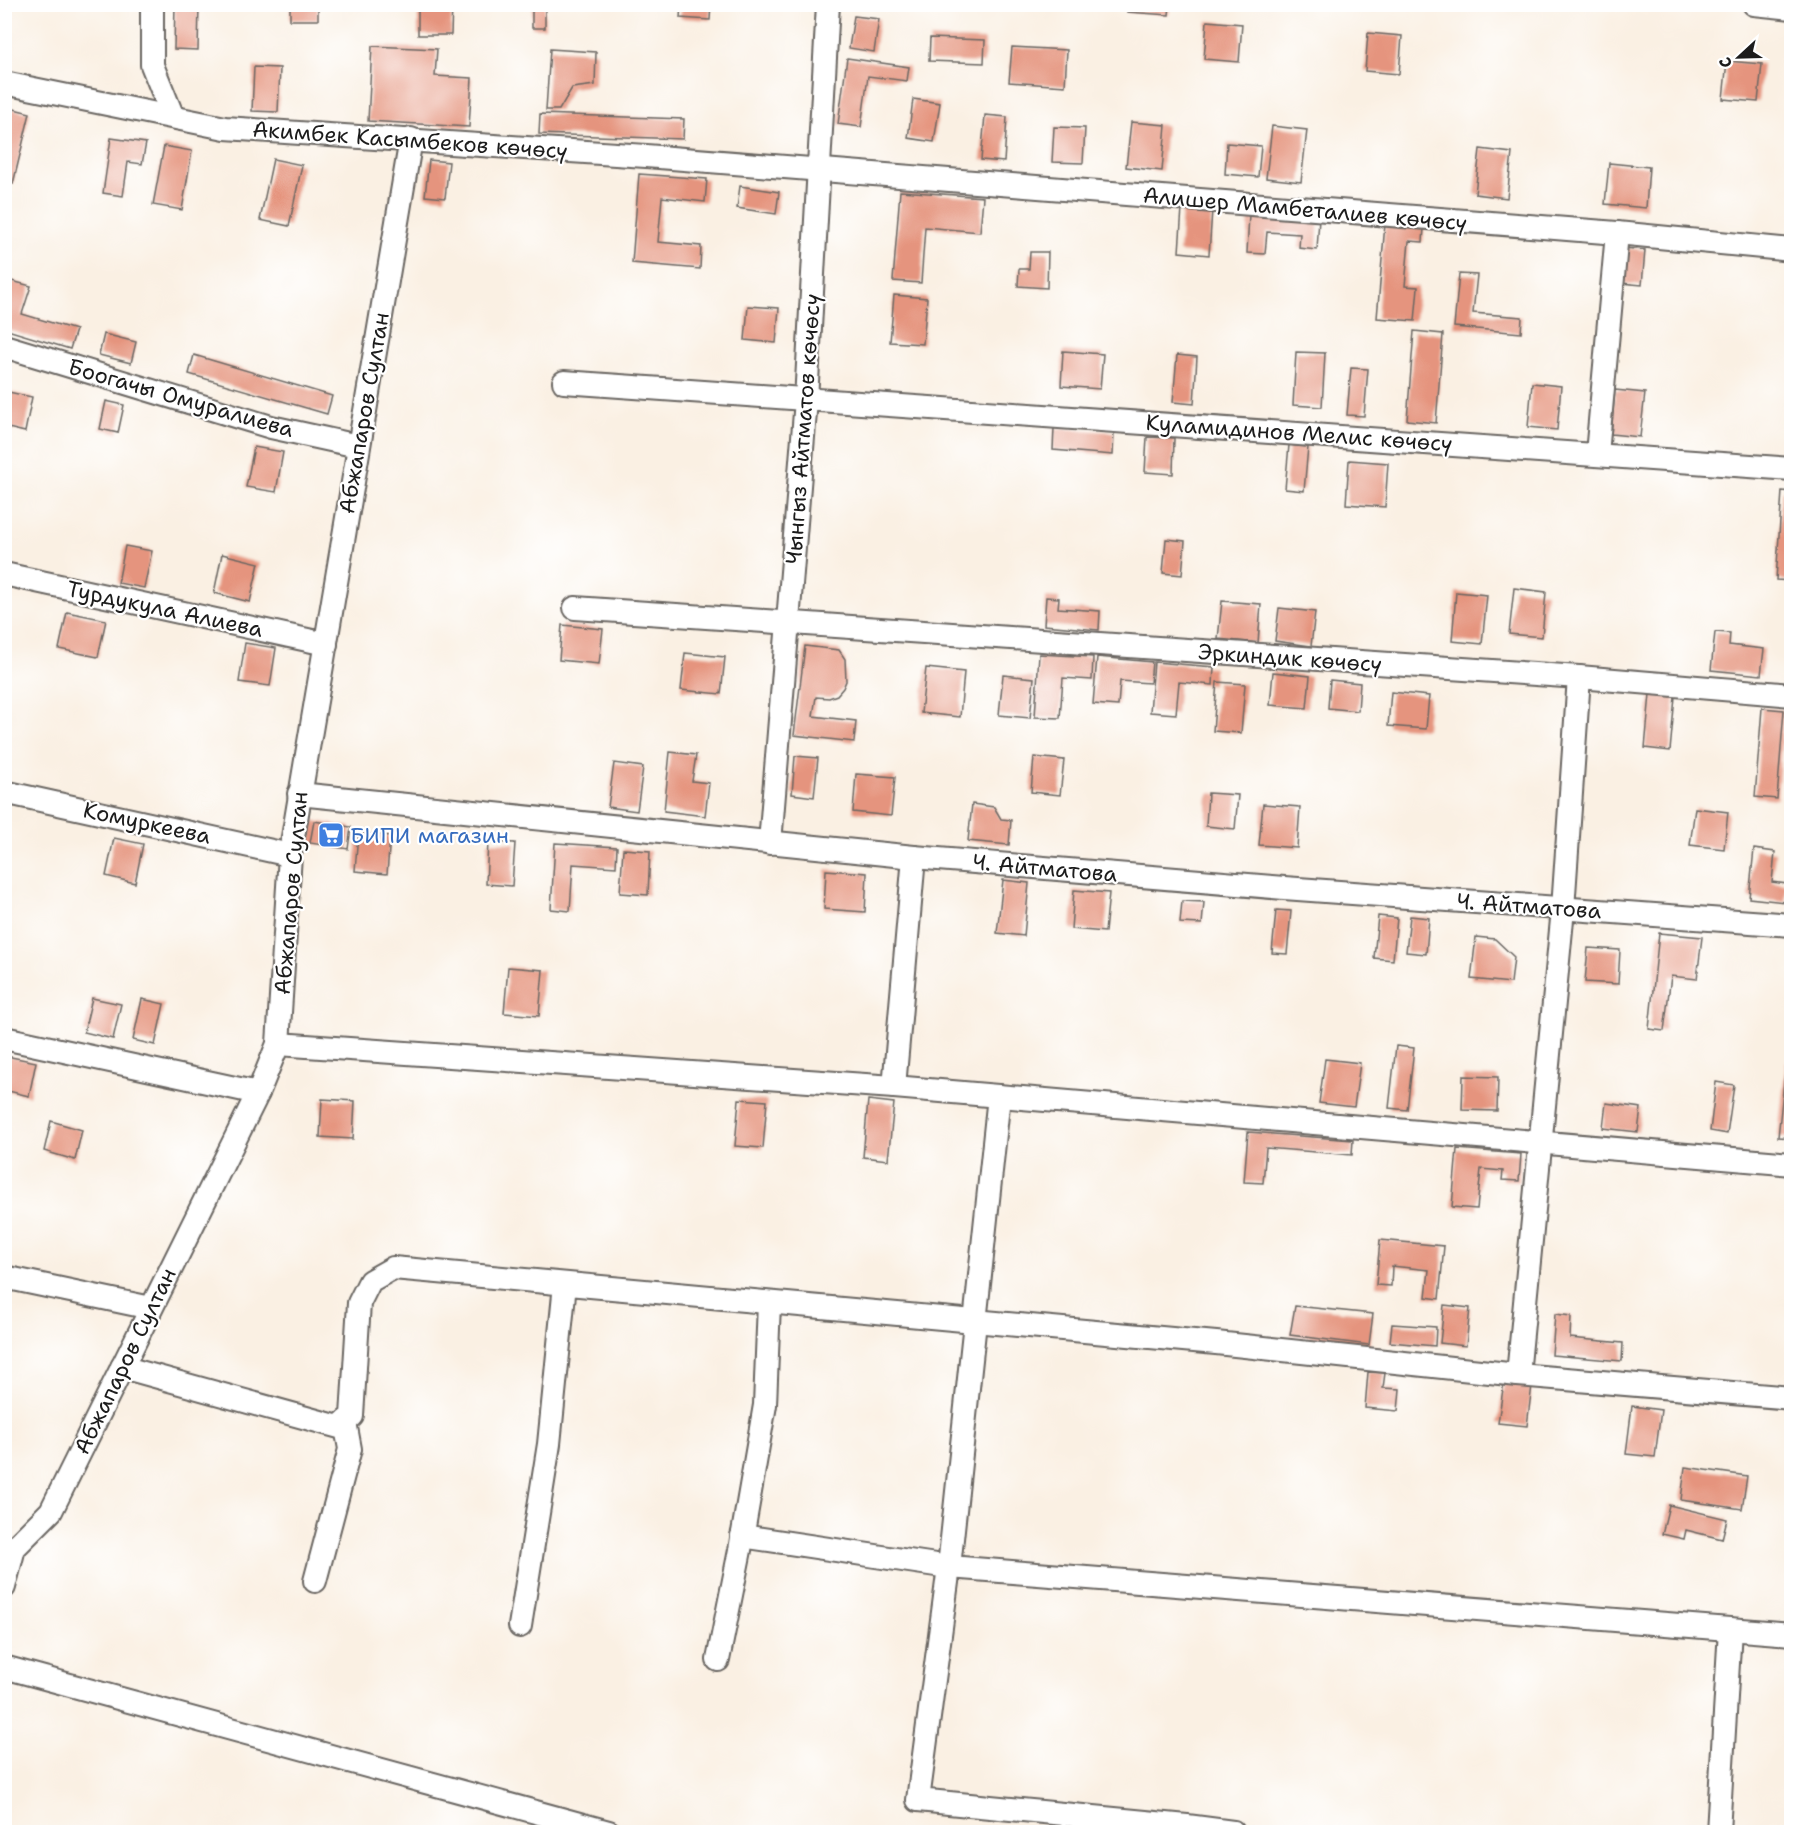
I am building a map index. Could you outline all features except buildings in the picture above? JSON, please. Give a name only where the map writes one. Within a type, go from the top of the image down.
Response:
[{"type":"street","points":[[152,4],[152,65],[173,117]]},
{"type":"street","points":[[1754,4],[1791,8]]},
{"type":"street","name":"Чынгыз Айтматов көчөсү","points":[[770,843],[806,400],[830,8]]},
{"type":"street","name":"Акимбек Касымбеков көчөсү","points":[[4,83],[225,128],[411,139],[819,170]]},
{"type":"street","name":"Абжапаров Султан","points":[[4,1587],[9,1547],[51,1511],[258,1093],[278,1044],[290,855],[411,139]]},
{"type":"street","name":"Алишер Мамбеталиев көчөсү","points":[[819,170],[1617,233],[1791,250]]},
{"type":"street","points":[[1597,454],[1617,233]]},
{"type":"street","name":"Боогачы Омуралиева","points":[[4,346],[272,427],[358,446]]},
{"type":"street","name":"Куламидинов Мелис көчөсү","points":[[564,382],[1791,469]]},
{"type":"street","name":"Турдукула Алиева","points":[[4,574],[326,644]]},
{"type":"street","name":"Эркиндик көчөсү","points":[[574,608],[1579,677],[1791,695]]},
{"type":"street","points":[[1518,1375],[1563,909],[1579,677]]},
{"type":"street","name":"Комуркеева","points":[[4,792],[290,855]]},
{"type":"street","name":"Ч. Айтматова","points":[[299,794],[914,857],[1284,888],[1791,925]]},
{"type":"street","points":[[894,1087],[914,857]]},
{"type":"street","points":[[4,1038],[258,1093]]},
{"type":"street","points":[[278,1044],[894,1087],[1791,1164]]},
{"type":"street","points":[[999,1096],[949,1567],[918,1800],[1187,1826],[1233,1833]]},
{"type":"street","points":[[122,1367],[339,1426],[352,1416],[359,1303],[370,1281],[393,1268],[1216,1343],[1518,1375],[1791,1398]]},
{"type":"street","points":[[4,1276],[151,1308]]},
{"type":"street","points":[[520,1626],[549,1444],[565,1284]]},
{"type":"street","points":[[718,1660],[765,1405],[769,1303]]},
{"type":"street","points":[[315,1581],[350,1449],[345,1422]]},
{"type":"street","points":[[742,1536],[949,1567],[1791,1634]]},
{"type":"street","points":[[1718,1833],[1730,1629]]},
{"type":"street","points":[[4,1667],[609,1833]]},
{"type":"place","name":"БИПИ магазин","points":[[331,835]]}]
